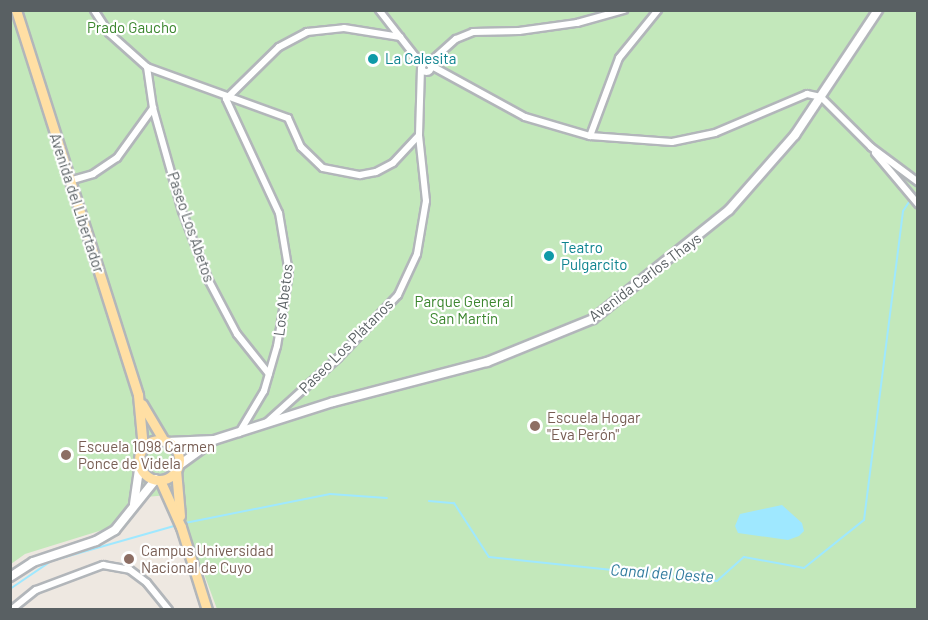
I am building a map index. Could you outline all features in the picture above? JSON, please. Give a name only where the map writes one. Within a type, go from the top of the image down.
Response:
[{"type":"main road","name":"Avenida del Libertador","points":[[16,10],[138,395],[143,448]]},
{"type":"main road","name":"Avenida del Libertador","points":[[138,395],[165,441]]},
{"type":"main road","points":[[181,527],[177,451],[165,441],[143,448],[140,463],[146,474],[158,480],[181,527],[207,609]]},
{"type":"main road","points":[[158,480],[177,468]]},
{"type":"street","points":[[94,10],[109,33],[147,67],[226,99],[288,118],[311,159],[340,173],[376,172],[393,163],[419,135]]},
{"type":"street","points":[[379,10],[425,65],[442,69],[525,117],[590,136],[672,142],[716,133],[807,94],[821,97],[871,147],[918,204]]},
{"type":"street","points":[[425,65],[456,39],[473,32],[519,31],[624,10]]},
{"type":"street","points":[[590,136],[620,58],[658,10]]},
{"type":"street","name":"Avenida Carlos Thays","points":[[165,441],[214,440],[239,433],[496,359],[593,319],[689,246],[729,210],[795,135],[878,10]]},
{"type":"street","points":[[226,99],[279,46],[307,32],[344,28],[400,37]]},
{"type":"street","name":"Paseo Los Plátanos","points":[[263,425],[339,358],[398,295],[417,254],[426,201],[419,135],[418,79],[425,65]]},
{"type":"street","name":"Paseo Los Abetos","points":[[147,67],[153,108],[182,211],[208,281],[237,334],[269,374]]},
{"type":"street","name":"Los Abetos","points":[[226,99],[279,213],[287,244],[289,273],[269,374],[239,433]]},
{"type":"street","points":[[69,181],[93,174],[117,158],[153,108]]},
{"type":"street","points":[[871,147],[918,182]]},
{"type":"street","name":"Avenida Carlos Thays","points":[[177,468],[214,440]]},
{"type":"street","points":[[133,506],[140,463]]},
{"type":"street","points":[[10,577],[33,562],[105,537],[123,522],[133,506],[158,480]]},
{"type":"street","points":[[11,609],[36,590],[103,565],[130,570],[147,582],[169,609]]},
{"type":"green space","name":"Parque General San Martín","points":[[11,11],[917,11],[917,609],[217,609],[183,517],[169,495],[145,497],[112,527],[25,554],[11,564]]},
{"type":"water","points":[[782,505],[802,523],[804,531],[799,536],[788,540],[738,533],[735,526],[740,514]]},
{"type":"waterway","name":"Canal del Oeste","points":[[429,501],[454,503],[489,557],[717,581],[744,557],[804,568],[864,520],[903,211],[909,202]]},
{"type":"waterway","name":"Canal del Oeste","points":[[185,523],[330,494],[387,498]]},
{"type":"waterway","name":"Canal del Oeste","points":[[10,589],[51,561],[174,526]]},
{"type":"place","name":"La Calesita","points":[[373,59]]},
{"type":"place","name":"Teatro Pulgarcito","points":[[549,256]]},
{"type":"place","name":"Escuela Hogar \"Eva Perón\"","points":[[535,426]]},
{"type":"place","name":"Escuela 1098 Carmen Ponce de Videla","points":[[66,455]]},
{"type":"place","name":"Campus Universidad Nacional de Cuyo","points":[[129,559]]},
{"type":"park label","name":"Prado Gaucho","points":[[132,28]]}]
